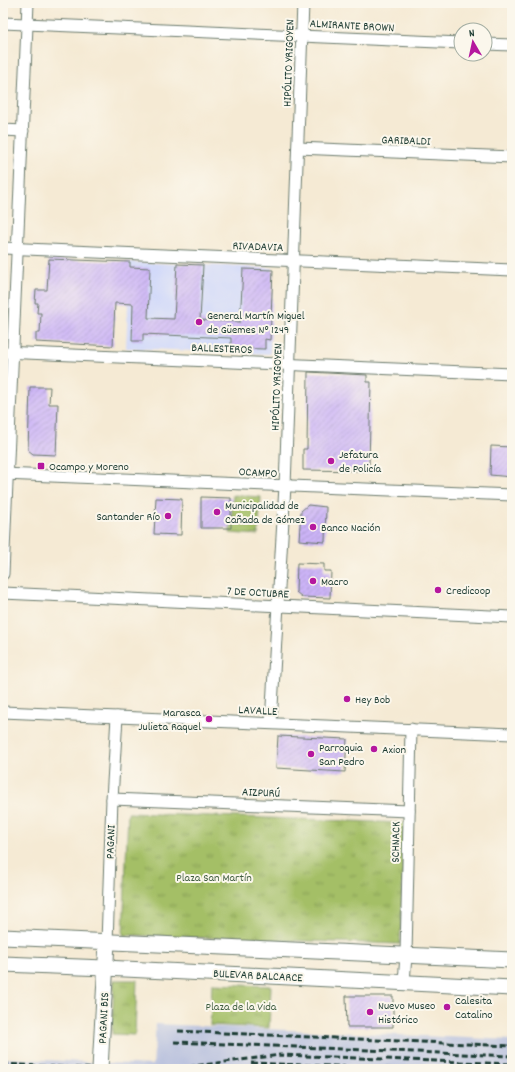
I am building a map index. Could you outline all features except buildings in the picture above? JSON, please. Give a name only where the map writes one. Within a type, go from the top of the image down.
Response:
[{"type":"main road","points":[[3,937],[512,960]]},
{"type":"main road","name":"PAGANI","points":[[106,968],[107,942]]},
{"type":"main road","name":"BULEVAR BALCARCE","points":[[3,964],[512,988]]},
{"type":"main road","name":"PAGANI BIS","points":[[100,1069],[106,968]]},
{"type":"street","points":[[3,574],[8,352],[18,249],[28,3]]},
{"type":"street","name":"HIPÓLITO YRIGOYEN","points":[[271,723],[285,486],[303,3]]},
{"type":"street","name":"ALMIRANTE BROWN","points":[[3,23],[453,43]]},
{"type":"street","points":[[493,44],[512,45]]},
{"type":"street","points":[[3,130],[23,131]]},
{"type":"street","name":"GARIBALDI","points":[[298,148],[512,157]]},
{"type":"street","name":"RIVADAVIA","points":[[3,248],[512,270]]},
{"type":"street","name":"BALLESTEROS","points":[[8,352],[512,374]]},
{"type":"street","name":"OCAMPO","points":[[5,474],[512,495]]},
{"type":"street","name":"7 DE OCTUBRE","points":[[3,593],[512,616]]},
{"type":"street","name":"LAVALLE","points":[[3,712],[512,734]]},
{"type":"street","name":"PAGANI","points":[[107,942],[112,799],[117,716]]},
{"type":"street","name":"SCHNACK","points":[[404,983],[406,955],[411,729]]},
{"type":"street","name":"AIZPURÚ","points":[[112,799],[409,811]]},
{"type":"shaded area","name":"General Martín Miguel de Güemes N° 1249","points":[[130,262],[273,268],[270,354],[126,348]]},
{"type":"shaded area","points":[[156,1024],[512,1040],[512,1069],[3,1069],[3,1058],[153,1065]]},
{"type":"green space","points":[[233,495],[261,497],[258,535],[230,533]]},
{"type":"green space","name":"Plaza San Martín","points":[[128,813],[405,823],[400,944],[123,935]]},
{"type":"green space","points":[[114,980],[137,980],[135,1035],[112,1034]]},
{"type":"green space","name":"Plaza de la Vida","points":[[212,984],[271,986],[269,1028],[210,1025]]},
{"type":"railway","points":[[178,1031],[512,1046]]},
{"type":"railway","points":[[174,1042],[512,1056]]},
{"type":"railway","points":[[171,1069],[280,1055],[512,1064]]},
{"type":"railway","points":[[251,1063],[408,1069]]},
{"type":"railway","points":[[3,1064],[97,1069]]},
{"type":"place","name":"General Martín Miguel de Güemes N° 1249","points":[[199,322]]},
{"type":"place","name":"Jefatura de Policía","points":[[331,461]]},
{"type":"place","name":"Ocampo y Moreno","points":[[41,466]]},
{"type":"place","name":"Municipalidad de Cañada de Gómez","points":[[217,512]]},
{"type":"place","name":"Santander Río","points":[[168,516]]},
{"type":"place","name":"Banco Nación","points":[[313,527]]},
{"type":"place","name":"Macro","points":[[313,581]]},
{"type":"place","name":"Credicoop","points":[[438,590]]},
{"type":"place","name":"Hey Bob","points":[[347,699]]},
{"type":"place","name":"Marasca Julieta Raquel","points":[[209,719]]},
{"type":"place","name":"Axion","points":[[374,749]]},
{"type":"place","name":"Parroquia San Pedro","points":[[311,754]]},
{"type":"place","name":"Calesita Catalino","points":[[447,1007]]},
{"type":"place","name":"Nuevo Museo Histórico","points":[[370,1012]]}]
